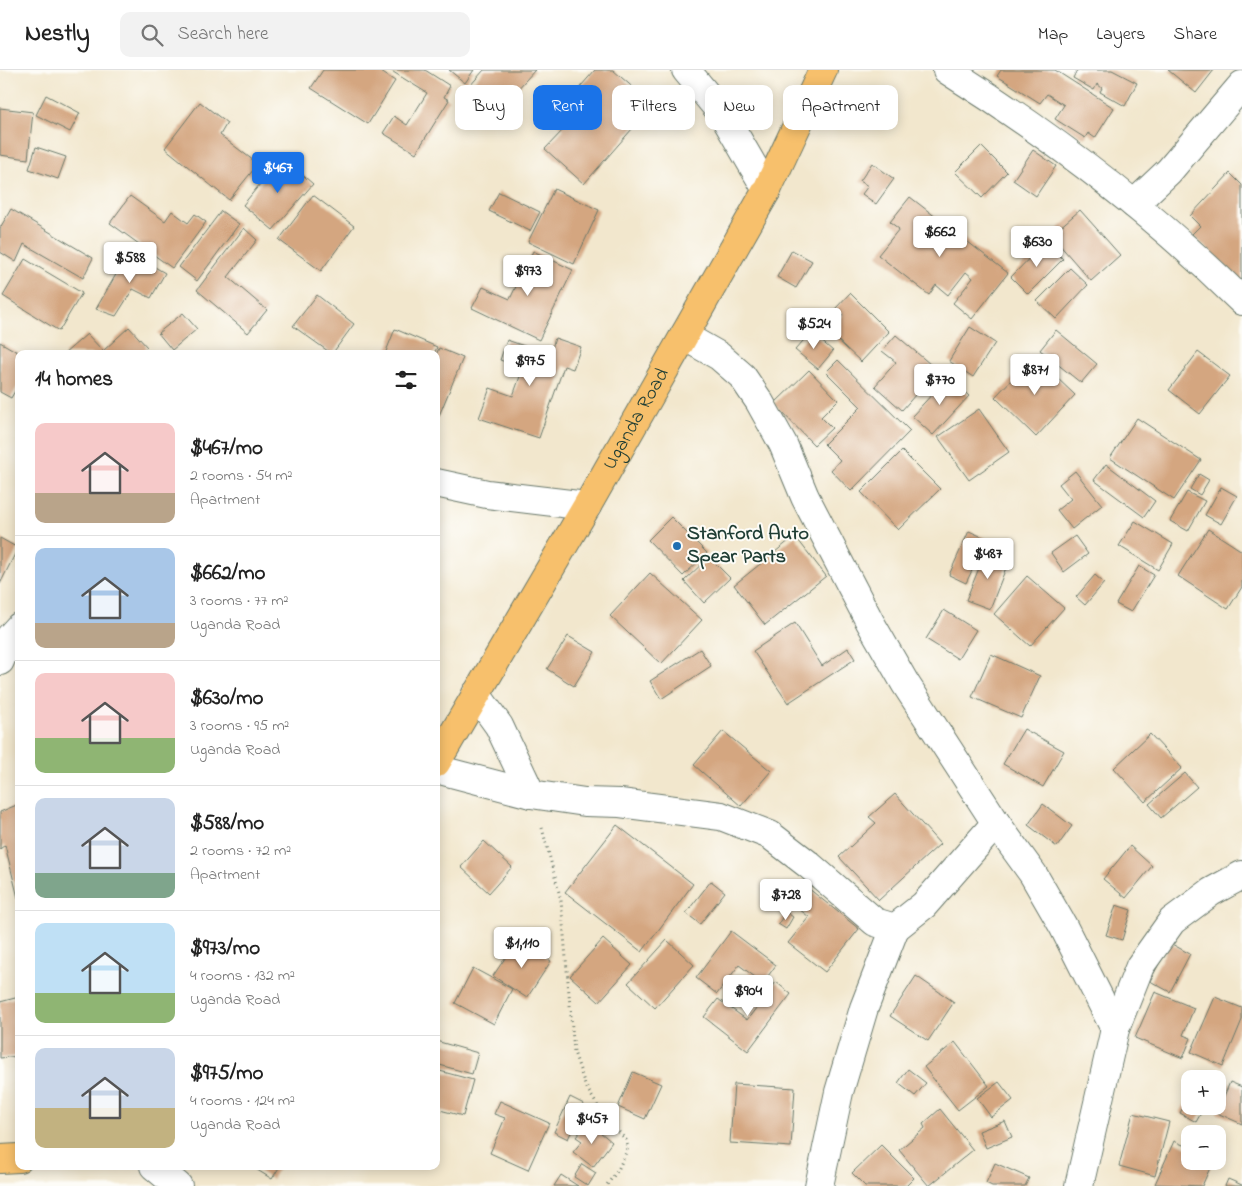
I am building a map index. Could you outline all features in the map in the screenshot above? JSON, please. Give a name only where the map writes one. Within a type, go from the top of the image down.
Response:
[{"type":"main road","name":"Uganda Road","points":[[440,756],[587,506],[767,190],[823,70]]},
{"type":"main road","points":[[0,1159],[15,1158]]},
{"type":"street","points":[[686,70],[724,116],[767,190]]},
{"type":"street","points":[[946,70],[1035,128],[1134,204],[1242,301]]},
{"type":"street","points":[[1134,204],[1170,171],[1242,86]]},
{"type":"street","points":[[684,336],[719,356],[742,376],[759,401],[783,444],[805,498],[870,622],[905,683],[996,823],[1033,874],[1063,926],[1115,1029]]},
{"type":"street","points":[[440,484],[486,494],[587,506]]},
{"type":"street","points":[[0,661],[9,638],[15,631]]},
{"type":"street","points":[[476,694],[499,726],[530,794]]},
{"type":"street","points":[[440,769],[530,794],[584,802],[620,803],[721,816],[770,835],[809,865],[875,922],[895,928]]},
{"type":"street","points":[[819,1186],[842,1083],[864,1008],[895,928],[924,904],[996,823]]},
{"type":"street","points":[[1078,1186],[1115,1029],[1140,966],[1172,921],[1211,892],[1242,875]]},
{"type":"street","points":[[159,1170],[178,1186]]},
{"type":"path","points":[[530,794],[549,846],[561,900],[574,1052],[585,1085],[602,1113],[626,1140],[628,1148],[618,1170],[606,1186]]},
{"type":"building","points":[[323,70],[378,70],[395,81],[368,124],[311,88]]},
{"type":"building","points":[[390,70],[425,70],[450,86],[444,97],[449,100],[416,153],[383,133],[394,116],[407,125],[427,93]]},
{"type":"building","points":[[449,70],[474,70],[465,83]]},
{"type":"building","points":[[484,70],[535,70],[521,85],[471,85]]},
{"type":"building","points":[[595,70],[613,70],[630,85],[612,85],[612,130],[631,130],[584,184],[545,149],[563,130],[602,130],[602,85],[582,85]]},
{"type":"building","points":[[1001,70],[1055,70],[1114,108],[1095,138],[1088,133],[1085,138],[1055,119],[1064,105],[1047,94],[1040,103],[997,76]]},
{"type":"building","points":[[1077,70],[1112,70],[1137,83],[1125,106],[1100,92],[1102,88],[1097,84],[1094,90],[1073,78]]},
{"type":"building","points":[[1168,70],[1214,70],[1196,93]]},
{"type":"building","points":[[46,95],[80,113],[70,132],[36,115]]},
{"type":"building","points":[[200,102],[227,123],[220,135],[258,164],[229,200],[165,148]]},
{"type":"building","points":[[0,108],[33,112],[28,159],[0,155]]},
{"type":"building","points":[[981,146],[1007,172],[982,198],[955,172]]},
{"type":"building","points":[[36,147],[66,157],[58,179],[29,169]]},
{"type":"building","points":[[1033,150],[1056,166],[1036,196],[1013,180]]},
{"type":"building","points":[[282,157],[313,184],[273,230],[243,205]]},
{"type":"building","points":[[872,163],[894,179],[876,204],[862,194],[868,186],[860,181]]},
{"type":"building","points":[[1230,173],[1242,185],[1242,282],[1192,234],[1200,226],[1190,216]]},
{"type":"building","points":[[554,189],[599,210],[574,264],[528,242]]},
{"type":"building","points":[[499,192],[540,212],[530,231],[489,211]]},
{"type":"building","points":[[313,195],[354,226],[321,271],[279,240]]},
{"type":"building","points":[[130,196],[165,221],[172,211],[188,223],[195,214],[206,222],[172,268],[110,223]]},
{"type":"building","points":[[910,197],[1008,273],[972,319],[953,303],[973,278],[966,272],[948,295],[936,285],[929,295],[878,255],[899,229],[890,222]]},
{"type":"building","points":[[11,209],[93,258],[83,278],[24,244],[16,262],[0,252],[0,228]]},
{"type":"building","points":[[1080,210],[1120,255],[1091,281],[1051,235]]},
{"type":"building","points":[[221,211],[239,224],[197,281],[179,267]]},
{"type":"building","points":[[244,228],[257,240],[228,277],[267,310],[248,333],[197,290]]},
{"type":"building","points":[[1046,241],[1063,259],[1028,294],[1011,277]]},
{"type":"building","points":[[792,250],[812,261],[796,288],[777,277]]},
{"type":"building","points":[[533,251],[573,270],[539,340],[472,308],[483,287],[510,299]]},
{"type":"building","points":[[129,252],[165,273],[151,298],[133,289],[116,316],[96,309]]},
{"type":"building","points":[[25,259],[82,293],[59,331],[3,296]]},
{"type":"building","points":[[1070,268],[1088,285],[1056,319],[1037,301]]},
{"type":"building","points":[[850,293],[889,332],[861,362],[828,331],[843,315],[836,308]]},
{"type":"building","points":[[317,295],[354,324],[335,350],[326,350],[293,326]]},
{"type":"building","points":[[183,313],[197,329],[172,350],[158,333]]},
{"type":"building","points":[[129,327],[147,347],[144,350],[104,350]]},
{"type":"building","points":[[970,327],[995,343],[973,377],[949,361]]},
{"type":"building","points":[[395,329],[437,347],[436,350],[387,350]]},
{"type":"building","points":[[1056,330],[1097,364],[1081,383],[1040,350]]},
{"type":"building","points":[[811,332],[833,351],[818,369],[795,350]]},
{"type":"building","points":[[87,334],[102,350],[69,350]]},
{"type":"building","points":[[896,335],[937,370],[902,410],[875,386],[896,362],[882,351]]},
{"type":"building","points":[[555,338],[581,347],[573,369],[564,366],[539,438],[479,418],[490,388],[513,396],[523,368],[500,360],[507,340],[550,355]]},
{"type":"building","points":[[0,342],[15,351],[15,391],[11,398],[0,392]]},
{"type":"building","points":[[439,348],[463,358],[440,413],[440,350],[438,350]]},
{"type":"building","points":[[1198,352],[1230,376],[1200,414],[1169,390]]},
{"type":"building","points":[[1034,356],[1075,395],[1036,437],[995,397]]},
{"type":"building","points":[[838,360],[910,431],[851,491],[831,470],[840,460],[824,444],[861,407],[826,372]]},
{"type":"building","points":[[809,370],[838,400],[821,417],[832,428],[814,445],[774,404]]},
{"type":"building","points":[[948,377],[969,396],[933,435],[912,416]]},
{"type":"building","points":[[979,409],[1009,452],[969,480],[938,437]]},
{"type":"building","points":[[1137,418],[1201,460],[1174,500],[1110,458]]},
{"type":"building","points":[[902,451],[940,489],[898,530],[861,492]]},
{"type":"building","points":[[1106,464],[1155,501],[1144,517],[1094,480]]},
{"type":"building","points":[[1075,471],[1102,505],[1072,529],[1057,510],[1071,499],[1059,484]]},
{"type":"building","points":[[1199,474],[1209,480],[1200,495],[1190,489]]},
{"type":"building","points":[[1221,487],[1237,496],[1221,524],[1205,515]]},
{"type":"building","points":[[1187,492],[1205,501],[1188,531],[1170,521]]},
{"type":"building","name":"Stanford Auto Spear Parts","points":[[671,517],[707,553],[683,576],[648,540]]},
{"type":"building","points":[[1135,521],[1173,544],[1158,570],[1119,546]]},
{"type":"building","points":[[1208,529],[1242,551],[1242,587],[1228,609],[1178,576]]},
{"type":"building","points":[[969,531],[987,539],[966,583],[949,575]]},
{"type":"building","points":[[795,536],[826,576],[765,625],[734,585]]},
{"type":"building","points":[[1075,536],[1088,554],[1064,572],[1051,553]]},
{"type":"building","points":[[0,538],[15,546],[15,554],[0,584]]},
{"type":"building","points":[[986,551],[1009,560],[990,609],[966,600]]},
{"type":"building","points":[[709,557],[730,578],[704,603],[684,581]]},
{"type":"building","points":[[1139,566],[1154,575],[1131,612],[1116,604]]},
{"type":"building","points":[[650,573],[702,620],[661,664],[610,616]]},
{"type":"building","points":[[1095,575],[1104,583],[1085,605],[1076,597]]},
{"type":"building","points":[[1027,576],[1064,608],[1030,646],[994,614]]},
{"type":"building","points":[[944,610],[976,630],[958,659],[926,639]]},
{"type":"building","points":[[795,623],[822,666],[848,648],[855,659],[788,703],[753,651]]},
{"type":"building","points":[[568,636],[595,652],[574,686],[547,669]]},
{"type":"building","points":[[700,649],[711,666],[661,699],[650,681]]},
{"type":"building","points":[[991,654],[1040,676],[1021,718],[972,697]]},
{"type":"building","points":[[1024,729],[1064,751],[1043,787],[1003,764]]},
{"type":"building","points":[[723,731],[771,771],[741,806],[694,765]]},
{"type":"building","points":[[1150,734],[1182,768],[1145,802],[1114,768]]},
{"type":"building","points":[[1185,773],[1197,787],[1161,818],[1149,804]]},
{"type":"building","points":[[895,794],[940,844],[879,900],[839,857],[876,823],[869,817]]},
{"type":"building","points":[[1043,804],[1072,826],[1057,847],[1028,825]]},
{"type":"building","points":[[15,806],[15,886],[5,845],[0,849],[0,812]]},
{"type":"building","points":[[617,825],[693,884],[642,952],[565,892]]},
{"type":"building","points":[[484,841],[512,867],[489,893],[461,867]]},
{"type":"building","points":[[1130,846],[1152,866],[1126,898],[1103,879]]},
{"type":"building","points":[[711,881],[725,892],[700,924],[686,913]]},
{"type":"building","points":[[808,888],[859,929],[825,972],[788,943],[809,917],[794,905]]},
{"type":"building","points":[[1116,905],[1131,910],[1122,940],[1106,935]]},
{"type":"building","points":[[786,912],[793,917],[786,929],[778,924]]},
{"type":"building","points":[[731,931],[776,965],[763,983],[739,965],[717,994],[696,978]]},
{"type":"building","points":[[518,939],[551,961],[527,998],[493,976]]},
{"type":"building","points":[[603,939],[632,965],[599,1002],[570,976]]},
{"type":"building","points":[[667,940],[694,965],[655,1008],[628,983]]},
{"type":"building","points":[[1170,943],[1190,954],[1170,992],[1150,981]]},
{"type":"building","points":[[473,968],[512,989],[494,1024],[455,1003]]},
{"type":"building","points":[[916,976],[954,1002],[928,1041],[890,1016]]},
{"type":"building","points":[[776,982],[791,994],[748,1051],[704,1017],[718,999],[747,1020]]},
{"type":"building","points":[[1155,992],[1194,1008],[1183,1035],[1191,1038],[1183,1058],[1135,1038]]},
{"type":"building","points":[[1215,997],[1242,1008],[1242,1020],[1223,1066],[1191,1052]]},
{"type":"building","points":[[15,998],[15,1056],[0,1058],[0,1002]]},
{"type":"building","points":[[440,1042],[478,1053],[472,1074],[440,1065]]},
{"type":"building","points":[[955,1042],[989,1086],[958,1110],[924,1067]]},
{"type":"building","points":[[908,1069],[926,1083],[915,1096],[898,1083]]},
{"type":"building","points":[[440,1071],[473,1080],[463,1116],[440,1110]]},
{"type":"building","points":[[633,1072],[661,1084],[645,1119],[618,1107]]},
{"type":"building","points":[[999,1082],[1013,1100],[991,1117],[977,1098]]},
{"type":"building","points":[[1230,1082],[1242,1087],[1242,1124],[1222,1115],[1226,1115],[1226,1092]]},
{"type":"building","points":[[734,1084],[795,1088],[791,1147],[730,1143]]},
{"type":"building","points":[[570,1097],[584,1104],[568,1139],[554,1132]]},
{"type":"building","points":[[500,1101],[549,1123],[528,1170],[490,1153],[505,1118],[494,1114]]},
{"type":"building","points":[[940,1109],[973,1150],[929,1186],[899,1150],[925,1128],[923,1124]]},
{"type":"building","points":[[1133,1113],[1169,1122],[1155,1176],[1119,1166]]},
{"type":"building","points":[[1184,1115],[1200,1115],[1196,1122]]},
{"type":"building","points":[[1005,1121],[1012,1137],[986,1148],[979,1131]]},
{"type":"building","points":[[588,1122],[612,1142],[593,1167],[573,1152],[582,1141],[576,1137]]},
{"type":"building","points":[[1174,1141],[1181,1144],[1181,1170],[1209,1170],[1202,1186],[1155,1184]]},
{"type":"building","points":[[881,1145],[914,1178],[906,1186],[865,1186],[852,1173]]},
{"type":"building","points":[[995,1163],[1029,1178],[1025,1186],[992,1186],[986,1183]]},
{"type":"building","points":[[582,1164],[596,1173],[588,1186],[574,1177]]},
{"type":"building","points":[[257,1170],[278,1170],[272,1179]]},
{"type":"building","points":[[561,1175],[578,1186],[554,1186]]},
{"type":"building","points":[[1228,1179],[1242,1185],[1242,1186],[1225,1186]]},
{"type":"place","name":"Stanford Auto Spear Parts","points":[[677,546]]}]
